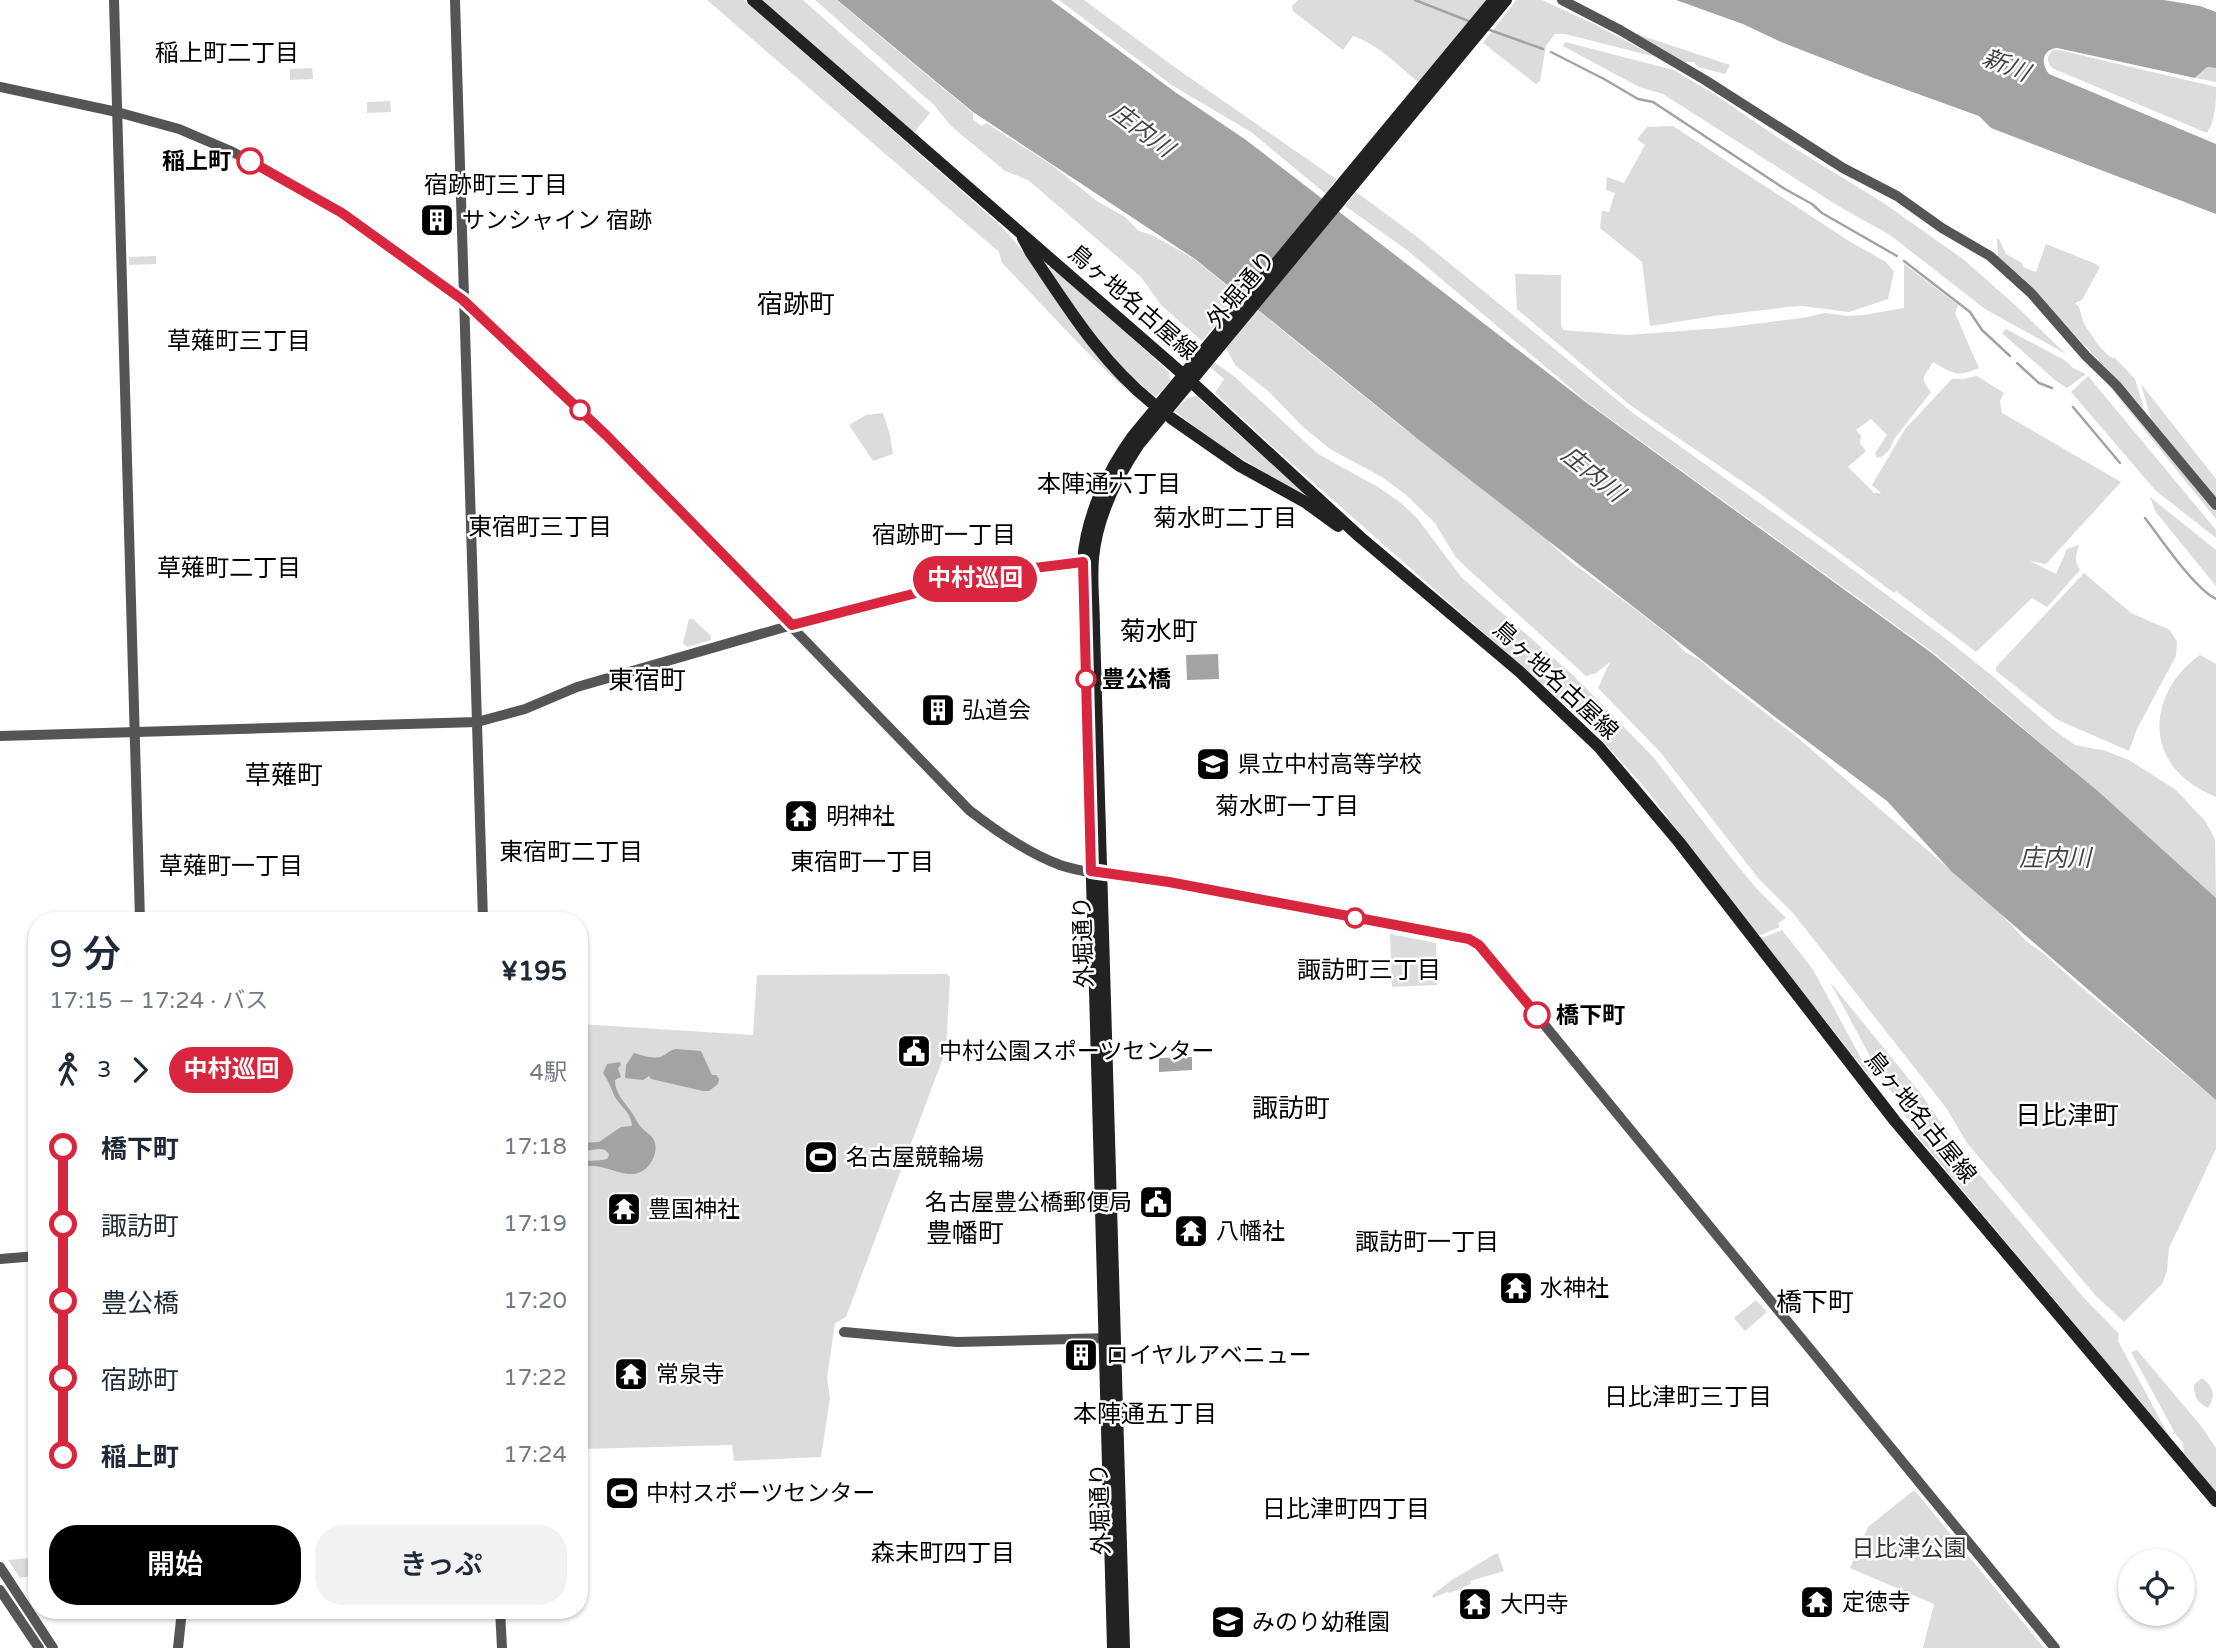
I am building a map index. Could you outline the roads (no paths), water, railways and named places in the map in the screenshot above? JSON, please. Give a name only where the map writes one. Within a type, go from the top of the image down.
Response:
[{"type":"main road","name":"鳥ヶ地名古屋線","points":[[753,0],[1191,376],[1360,537],[1520,672],[1599,747],[1679,842],[1895,1121],[2216,1502]]},
{"type":"main road","name":"外堀通り","points":[[1124,1648],[1110,1338],[1088,562],[1104,510],[1123,469],[1139,444],[1494,0]]},
{"type":"main road","name":"外堀通り","points":[[1191,376],[1506,0]]},
{"type":"main road","points":[[1020,231],[1031,253],[1104,357],[1128,384],[1151,402]]},
{"type":"main road","points":[[1171,418],[1240,466],[1305,502],[1343,529],[1360,537]]},
{"type":"main road","name":"外堀通り","points":[[1110,1338],[1113,1648]]},
{"type":"street","points":[[114,0],[140,912]]},
{"type":"street","points":[[454,0],[483,912]]},
{"type":"street","points":[[1562,0],[1620,30],[1705,80],[1843,168],[1897,196],[1942,228],[1990,256],[2031,293],[2086,356],[2116,385],[2216,505]]},
{"type":"street","points":[[0,87],[179,128],[233,152],[342,213],[463,300],[607,436],[979,818],[1042,857],[1061,865],[1169,882],[1469,939],[1479,945],[2055,1648]]},
{"type":"street","points":[[0,736],[477,723],[525,709],[577,687],[792,625],[994,573],[1088,562]]},
{"type":"street","points":[[0,1259],[28,1257]]},
{"type":"street","points":[[844,1332],[957,1342],[1110,1338]]},
{"type":"street","points":[[0,1567],[28,1610]]},
{"type":"street","points":[[0,1590],[39,1648]]},
{"type":"street","points":[[34,1619],[53,1648]]},
{"type":"street","points":[[178,1648],[182,1619]]},
{"type":"street","points":[[500,1619],[502,1648]]},
{"type":"water","name":"庄内川","points":[[837,0],[1051,0],[1175,92],[1246,140],[1587,403],[1933,654],[2099,792],[2216,898],[2216,1100],[1951,871],[1887,801],[1419,440],[1195,259],[973,112]]},
{"type":"water","name":"新川","points":[[1676,0],[2164,0],[2200,6],[2216,12],[2216,68],[2207,67],[2195,78],[2057,48],[2045,54],[2044,62],[2049,74],[2216,144],[2216,214],[1991,128],[1979,116],[1871,77],[1743,24]]},
{"type":"water","points":[[1218,654],[1219,679],[1187,680],[1186,655]]},
{"type":"water","points":[[676,1049],[701,1051],[712,1075],[719,1079],[718,1084],[709,1091],[703,1091],[651,1079],[649,1076],[643,1080],[625,1078],[626,1065],[634,1053],[657,1057]]},
{"type":"water","points":[[1192,1057],[1192,1070],[1159,1072],[1159,1058]]},
{"type":"water","points":[[620,1062],[618,1068],[621,1077],[615,1080],[617,1090],[640,1125],[654,1140],[654,1157],[643,1171],[635,1174],[588,1166],[588,1161],[602,1160],[608,1158],[609,1154],[603,1149],[588,1150],[588,1143],[599,1142],[621,1127],[632,1126],[630,1117],[616,1099],[603,1073],[607,1064]]},
{"type":"waterway","points":[[1415,0],[1471,22]]},
{"type":"waterway","points":[[1487,29],[1543,49]]},
{"type":"waterway","points":[[1551,52],[1638,99],[1653,102],[1822,213],[1897,256]]},
{"type":"waterway","points":[[1904,261],[1970,312],[1982,330],[2010,356]]},
{"type":"waterway","points":[[2017,363],[2039,383],[2052,388]]},
{"type":"waterway","points":[[2073,407],[2120,463]]},
{"type":"waterway","points":[[2145,518],[2188,574],[2216,599]]},
{"type":"place","name":"稲上町","points":[[250,161]]},
{"type":"place","name":"サンシャイン 宿跡","points":[[437,220]]},
{"type":"place","name":"豊公橋","points":[[1086,679]]},
{"type":"place","name":"弘道会","points":[[938,710]]},
{"type":"place","name":"県立中村高等学校","points":[[1213,764]]},
{"type":"place","name":"明神社","points":[[801,816]]},
{"type":"place","name":"橋下町","points":[[1537,1015]]},
{"type":"place","name":"中村公園スポーツセンター","points":[[914,1051]]},
{"type":"place","name":"名古屋競輪場","points":[[821,1157]]},
{"type":"place","name":"名古屋豊公橋郵便局","points":[[1156,1202]]},
{"type":"place","name":"豊国神社","points":[[624,1209]]},
{"type":"place","name":"八幡社","points":[[1191,1231]]},
{"type":"place","name":"水神社","points":[[1516,1288]]},
{"type":"place","name":"ロイヤルアベニュー","points":[[1081,1355]]},
{"type":"place","name":"常泉寺","points":[[631,1374]]},
{"type":"place","name":"中村スポーツセンター","points":[[622,1493]]},
{"type":"place","name":"定徳寺","points":[[1817,1602]]},
{"type":"place","name":"大円寺","points":[[1475,1604]]},
{"type":"place","name":"みのり幼稚園","points":[[1228,1622]]},
{"type":"district","name":"稲上町二丁目","points":[[227,53]]},
{"type":"district","name":"宿跡町三丁目","points":[[496,185]]},
{"type":"district","name":"宿跡町","points":[[796,304]]},
{"type":"district","name":"草薙町三丁目","points":[[239,341]]},
{"type":"district","name":"本陣通六丁目","points":[[1109,484]]},
{"type":"district","name":"菊水町二丁目","points":[[1225,518]]},
{"type":"district","name":"東宿町三丁目","points":[[540,527]]},
{"type":"district","name":"宿跡町一丁目","points":[[944,535]]},
{"type":"district","name":"草薙町二丁目","points":[[229,568]]},
{"type":"district","name":"菊水町","points":[[1159,631]]},
{"type":"district","name":"東宿町","points":[[647,680]]},
{"type":"district","name":"草薙町","points":[[284,775]]},
{"type":"district","name":"菊水町一丁目","points":[[1287,806]]},
{"type":"district","name":"東宿町二丁目","points":[[571,852]]},
{"type":"district","name":"東宿町一丁目","points":[[862,862]]},
{"type":"district","name":"草薙町一丁目","points":[[231,866]]},
{"type":"district","name":"諏訪町三丁目","points":[[1369,970]]},
{"type":"district","name":"諏訪町","points":[[1291,1108]]},
{"type":"district","name":"日比津町","points":[[2067,1115]]},
{"type":"district","name":"豊幡町","points":[[965,1233]]},
{"type":"district","name":"諏訪町一丁目","points":[[1427,1242]]},
{"type":"district","name":"橋下町","points":[[1815,1302]]},
{"type":"district","name":"日比津町三丁目","points":[[1688,1397]]},
{"type":"district","name":"本陣通五丁目","points":[[1145,1414]]},
{"type":"district","name":"日比津町四丁目","points":[[1346,1509]]},
{"type":"district","name":"森末町四丁目","points":[[943,1553]]},
{"type":"park label","name":"日比津公園","points":[[1909,1548]]}]
